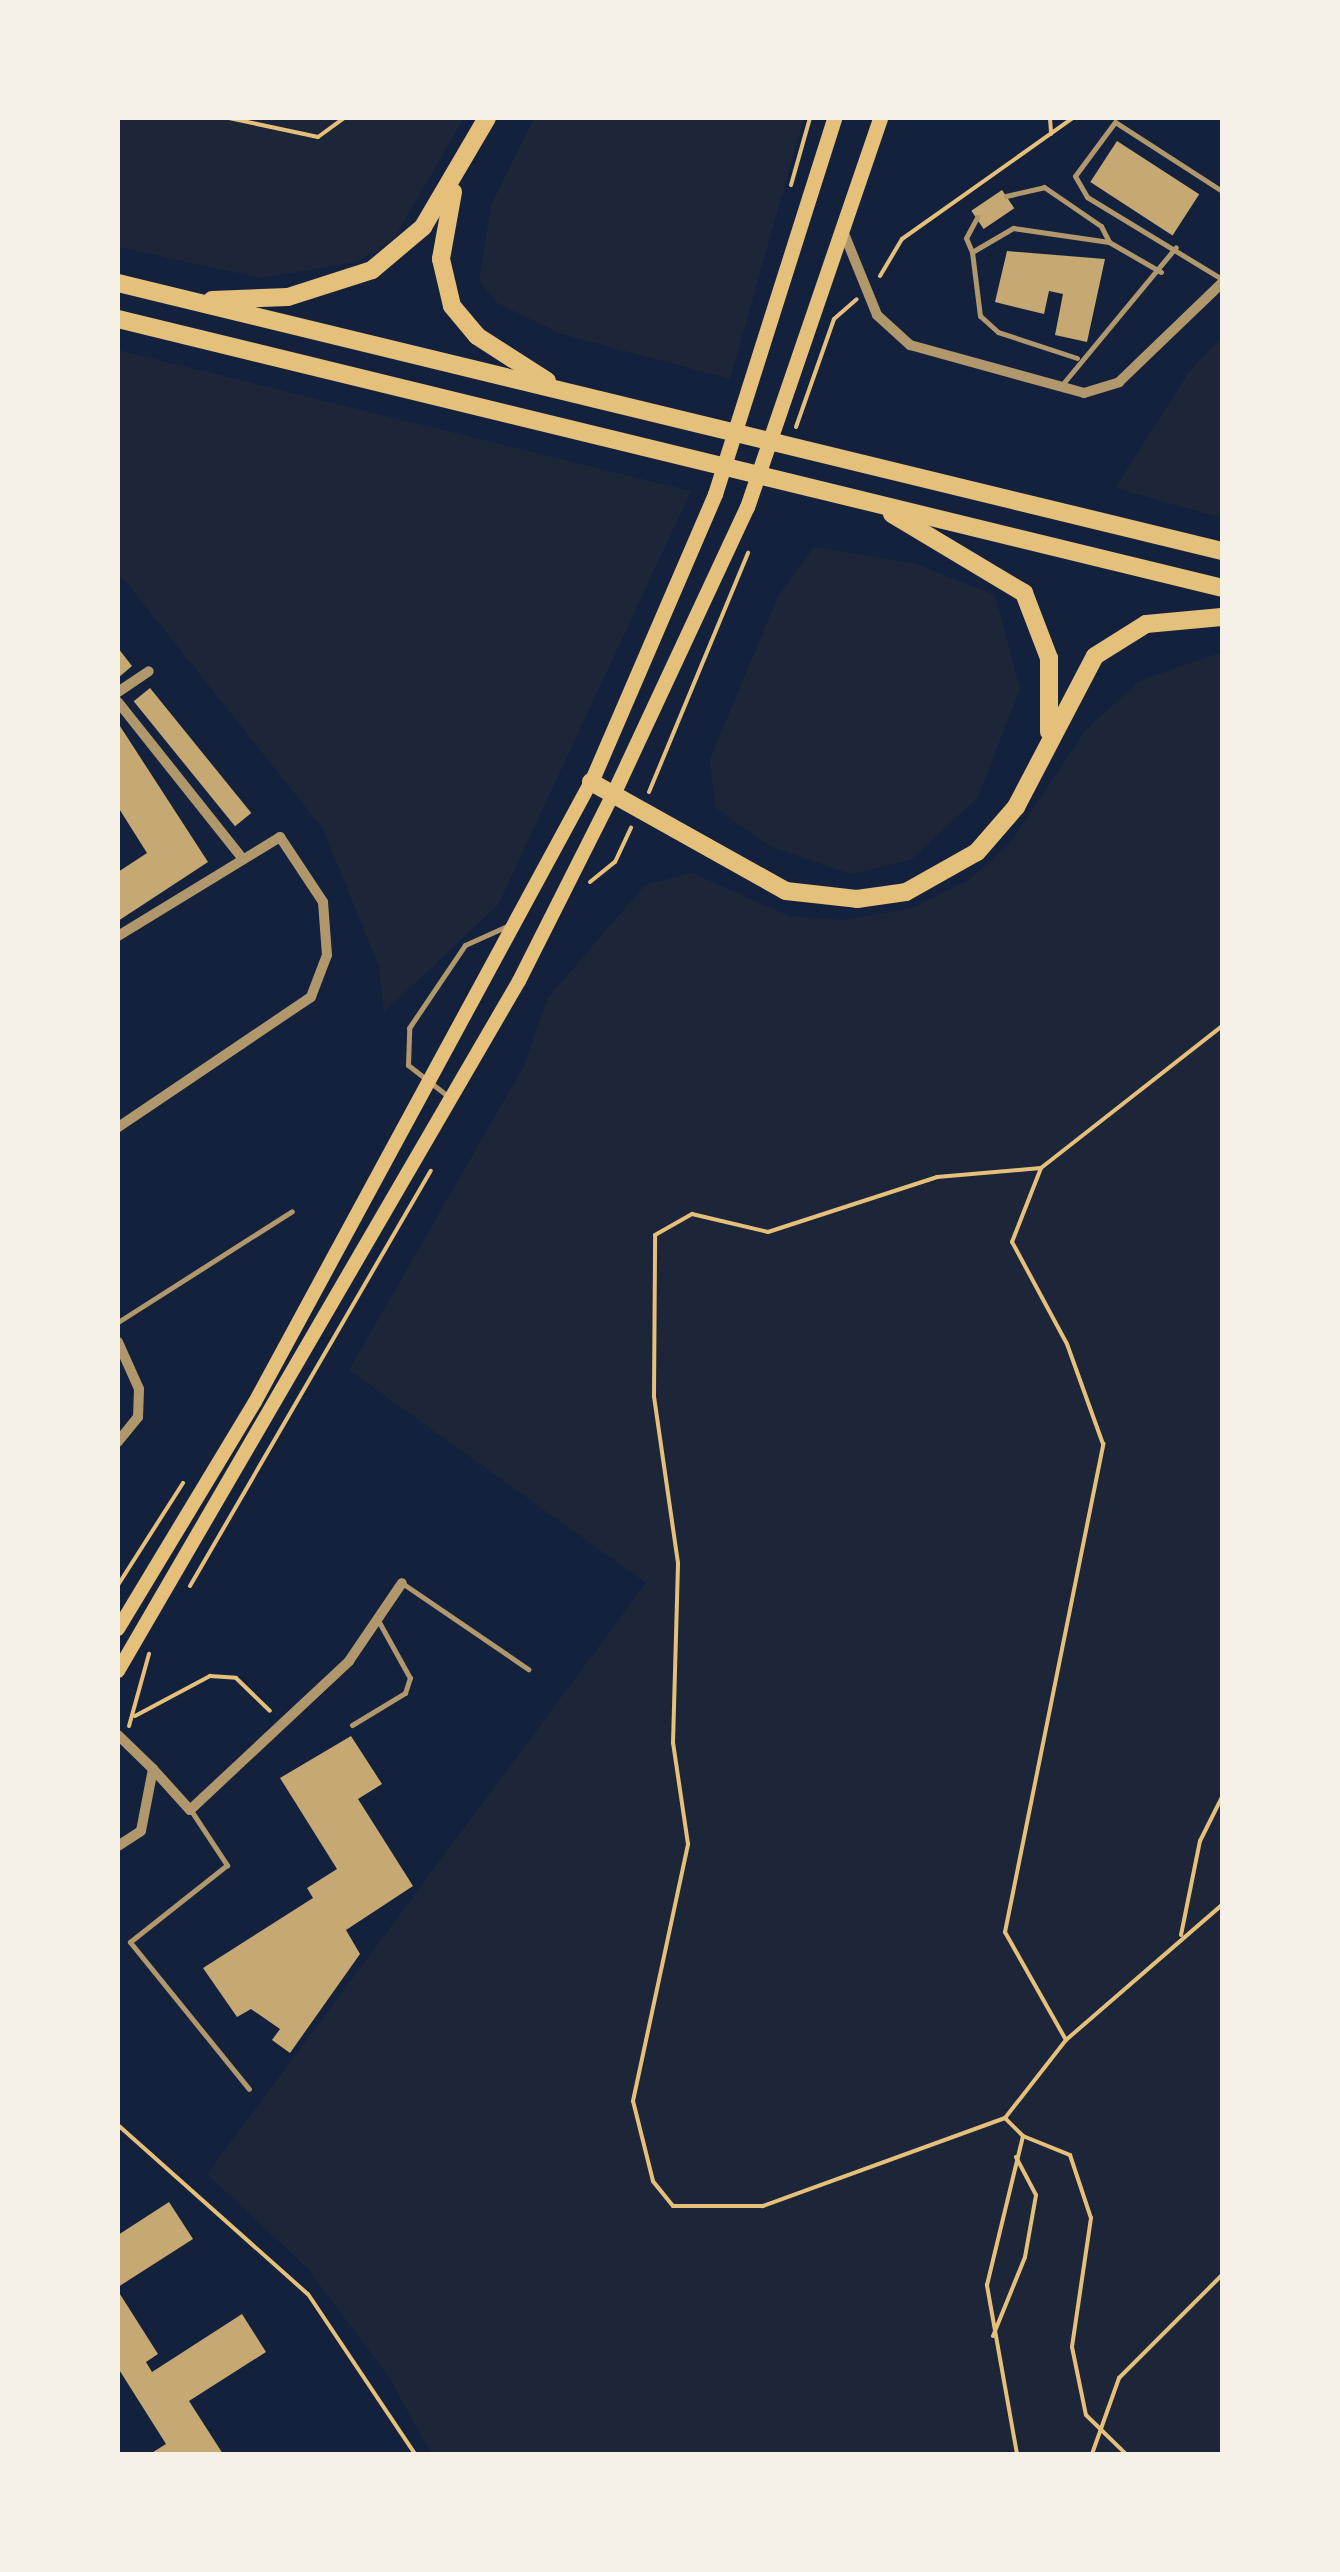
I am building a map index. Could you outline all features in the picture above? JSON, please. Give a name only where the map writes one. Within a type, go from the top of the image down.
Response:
[{"type":"highway","points":[[192,301],[344,284],[396,254],[454,184],[487,118]]},
{"type":"highway","points":[[454,184],[441,259],[452,306],[496,350],[564,391]]},
{"type":"highway","points":[[118,283],[1222,552]]},
{"type":"highway","points":[[118,319],[1222,588]]},
{"type":"highway","points":[[869,502],[1024,593],[1049,658],[1048,742]]},
{"type":"highway","points":[[590,782],[758,880],[857,900],[906,892],[977,852],[1016,807],[1089,666],[1114,640],[1164,619],[1222,617]]},
{"type":"main road","points":[[118,1629],[432,1085],[590,782],[715,494],[834,118]]},
{"type":"main road","points":[[118,1671],[449,1097],[613,794],[747,507],[844,236],[880,118]]},
{"type":"street","points":[[844,236],[866,295],[910,345],[1058,390],[1102,392],[1119,382],[1222,282]]},
{"type":"street","points":[[118,692],[149,671]]},
{"type":"street","points":[[118,702],[242,858]]},
{"type":"street","points":[[118,936],[280,837],[323,902],[327,955],[310,997],[118,1127]]},
{"type":"street","points":[[118,1342],[140,1389],[138,1417],[118,1442]]},
{"type":"street","points":[[118,1735],[190,1810],[276,1720],[349,1661],[402,1583]]},
{"type":"street","points":[[118,1846],[141,1830],[153,1769]]},
{"type":"lane","points":[[1222,191],[1115,122],[1079,162],[1077,186],[1176,247],[1222,282]]},
{"type":"lane","points":[[1006,196],[1044,187],[1109,242],[1162,272]]},
{"type":"lane","points":[[976,217],[966,238],[972,252],[980,316],[998,332],[1077,358]]},
{"type":"lane","points":[[972,252],[1012,228],[1109,242]]},
{"type":"lane","points":[[1058,390],[1077,358],[1162,272],[1176,247]]},
{"type":"lane","points":[[449,1097],[408,1065],[409,1028],[464,946],[514,924]]},
{"type":"lane","points":[[118,1322],[292,1211]]},
{"type":"lane","points":[[402,1583],[528,1669]]},
{"type":"lane","points":[[352,1725],[405,1694],[410,1678],[377,1620]]},
{"type":"lane","points":[[190,1810],[226,1865],[130,1942],[249,2089]]},
{"type":"path","points":[[229,118],[318,136],[344,118]]},
{"type":"path","points":[[789,193],[810,118]]},
{"type":"path","points":[[1050,118],[1051,134]]},
{"type":"path","points":[[866,295],[902,238],[1073,118]]},
{"type":"path","points":[[1066,2040],[1005,1932],[1102,1444],[1067,1344],[1012,1242],[1041,1168],[1222,1026]]},
{"type":"path","points":[[1041,1168],[937,1177],[768,1232],[692,1214],[655,1235],[654,1396],[678,1564],[672,1743],[688,1844],[632,2100],[653,2181],[673,2206],[763,2206],[1005,2118],[1066,2040],[1181,1935],[1222,1905]]},
{"type":"path","points":[[118,1585],[188,1476]]},
{"type":"path","points":[[136,1716],[210,1676],[254,1688],[276,1720]]},
{"type":"path","points":[[1181,1935],[1200,1841],[1222,1798]]},
{"type":"path","points":[[1005,2118],[1023,2136],[1070,2155],[1091,2218],[1072,2348],[1086,2415],[1126,2454]]},
{"type":"path","points":[[118,2124],[308,2294],[415,2454]]},
{"type":"path","points":[[1017,2454],[992,2336],[987,2285],[1023,2136]]},
{"type":"path","points":[[992,2336],[1026,2257],[1036,2195],[1016,2158]]},
{"type":"path","points":[[1092,2454],[1119,2378],[1222,2276]]},
{"type":"shaded area","points":[[118,118],[464,118],[394,239],[357,262],[261,278],[118,247]]},
{"type":"shaded area","points":[[534,118],[804,118],[730,379],[561,334],[497,303],[479,281],[491,205]]},
{"type":"shaded area","points":[[1222,337],[1222,518],[1115,488],[1189,372]]},
{"type":"shaded area","points":[[118,350],[691,491],[498,905],[384,1012],[379,967],[323,829],[118,572]]},
{"type":"shaded area","points":[[814,547],[916,564],[995,595],[1020,689],[978,797],[911,860],[851,874],[769,846],[715,807],[710,759],[778,596]]},
{"type":"shaded area","points":[[1222,652],[1222,2454],[431,2454],[389,2377],[307,2268],[207,2174],[646,1583],[349,1370],[525,1064],[547,999],[645,885],[692,873],[789,916],[845,920],[911,908],[969,880],[1011,842],[1085,731],[1139,681]]},
{"type":"building","points":[[1117,141],[1199,194],[1173,235],[1090,182]]},
{"type":"building","points":[[1002,190],[1014,208],[984,229],[971,211]]},
{"type":"building","points":[[1007,251],[1105,259],[1087,342],[1055,335],[1063,294],[1049,291],[1044,314],[995,302]]},
{"type":"building","points":[[118,648],[132,666],[118,678]]},
{"type":"building","points":[[150,688],[251,813],[235,826],[134,701]]},
{"type":"building","points":[[118,723],[208,862],[118,921],[118,872],[147,853],[118,807]]},
{"type":"building","points":[[351,1736],[382,1784],[358,1799],[413,1886],[346,1930],[360,1954],[290,2053],[272,2040],[280,2029],[251,2009],[237,2017],[203,1968],[313,1898],[307,1888],[337,1869],[280,1778]]},
{"type":"building","points":[[169,2202],[193,2239],[118,2287],[118,2235]]},
{"type":"building","points":[[118,2291],[158,2354],[146,2362],[152,2372],[242,2314],[266,2352],[189,2401],[223,2454],[150,2454],[166,2444],[118,2368]]}]
